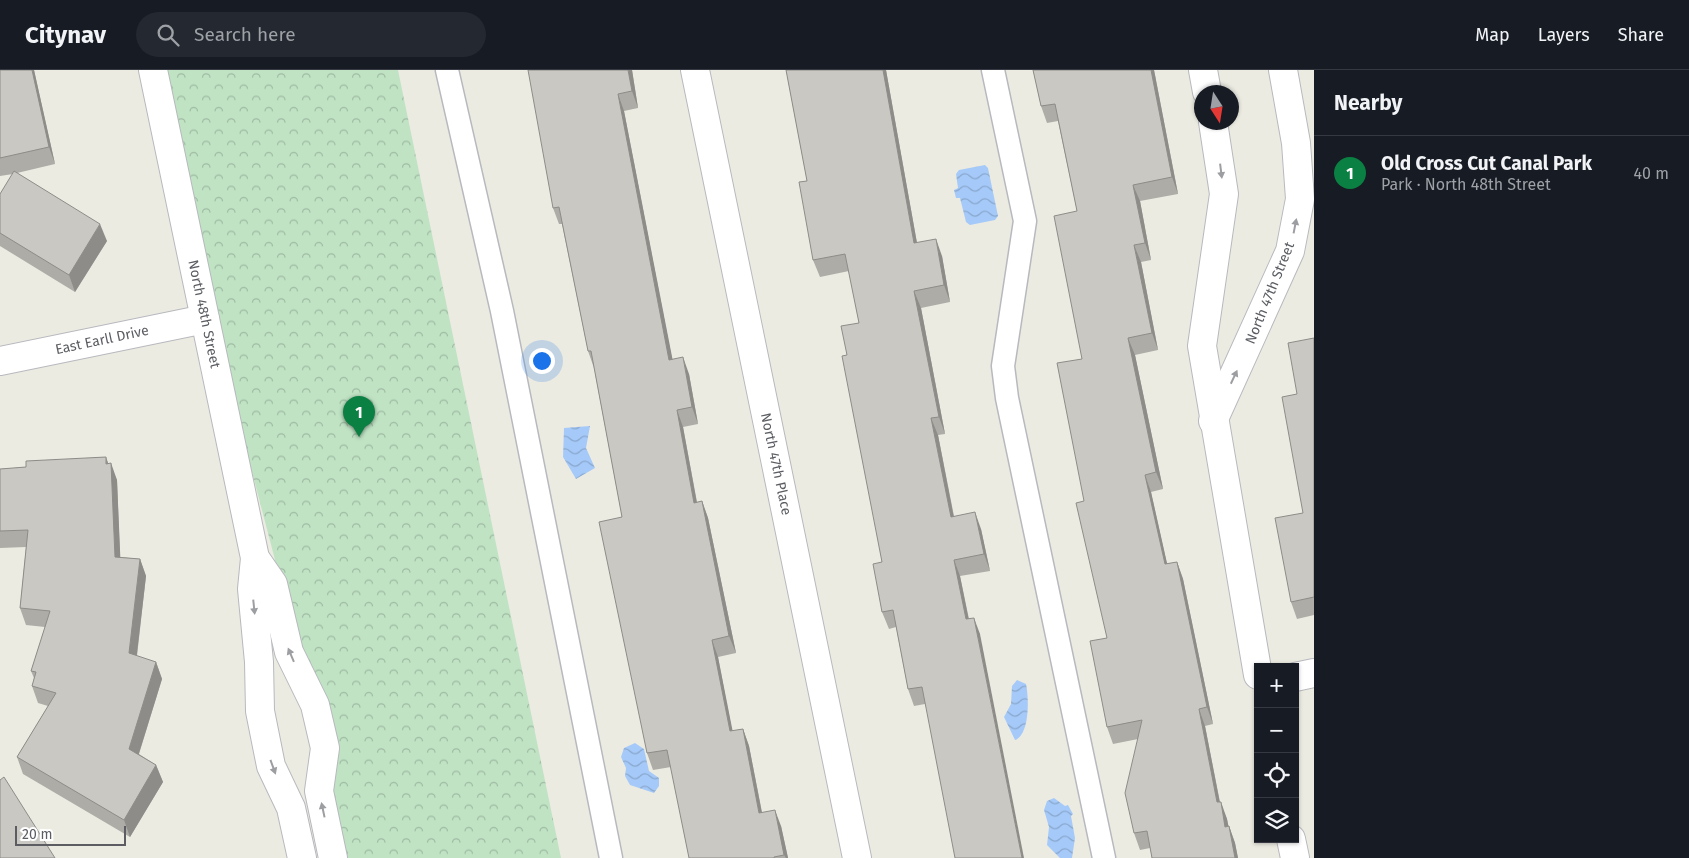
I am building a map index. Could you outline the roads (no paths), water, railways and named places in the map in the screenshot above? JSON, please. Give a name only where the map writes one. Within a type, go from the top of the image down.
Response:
[{"type":"street","name":"North 48th Street","points":[[153,70],[255,558],[252,589],[260,662],[260,711],[271,766],[291,808],[302,858]]},
{"type":"street","name":"North 47th Place","points":[[695,70],[857,858]]},
{"type":"street","points":[[1203,70],[1206,85]]},
{"type":"street","name":"North 47th Street","points":[[1213,421],[1290,251],[1300,199],[1296,143],[1283,70]]},
{"type":"street","points":[[1214,130],[1224,194],[1202,346],[1213,421],[1256,663]]},
{"type":"street","name":"East Earll Drive","points":[[0,361],[205,319]]},
{"type":"street","name":"North 48th Street","points":[[255,558],[273,584],[289,652],[315,705],[324,748],[319,791],[333,858]]},
{"type":"street","points":[[1299,676],[1314,673]]},
{"type":"street","points":[[1292,843],[1295,858]]},
{"type":"lane","points":[[447,70],[502,311],[611,858]]},
{"type":"lane","points":[[994,70],[1025,221],[1003,366],[1007,398],[1104,858]]},
{"type":"water","points":[[985,165],[988,168],[998,216],[995,220],[970,225],[966,222],[960,198],[956,198],[954,190],[958,188],[956,174],[959,170]]},
{"type":"water","points":[[590,426],[586,448],[595,468],[576,479],[563,457],[564,428]]},
{"type":"water","points":[[1017,680],[1026,684],[1028,706],[1026,724],[1020,737],[1015,740],[1004,717],[1011,704],[1012,686]]},
{"type":"water","points":[[635,743],[644,749],[649,771],[659,778],[659,786],[654,793],[630,785],[625,776],[626,768],[621,757],[624,748]]},
{"type":"water","points":[[1054,798],[1065,806],[1068,805],[1073,814],[1071,816],[1075,838],[1072,858],[1060,858],[1047,845],[1049,827],[1044,810],[1047,801]]},
{"type":"place","name":"Old Cross Cut Canal Park","points":[[359,437]]}]
